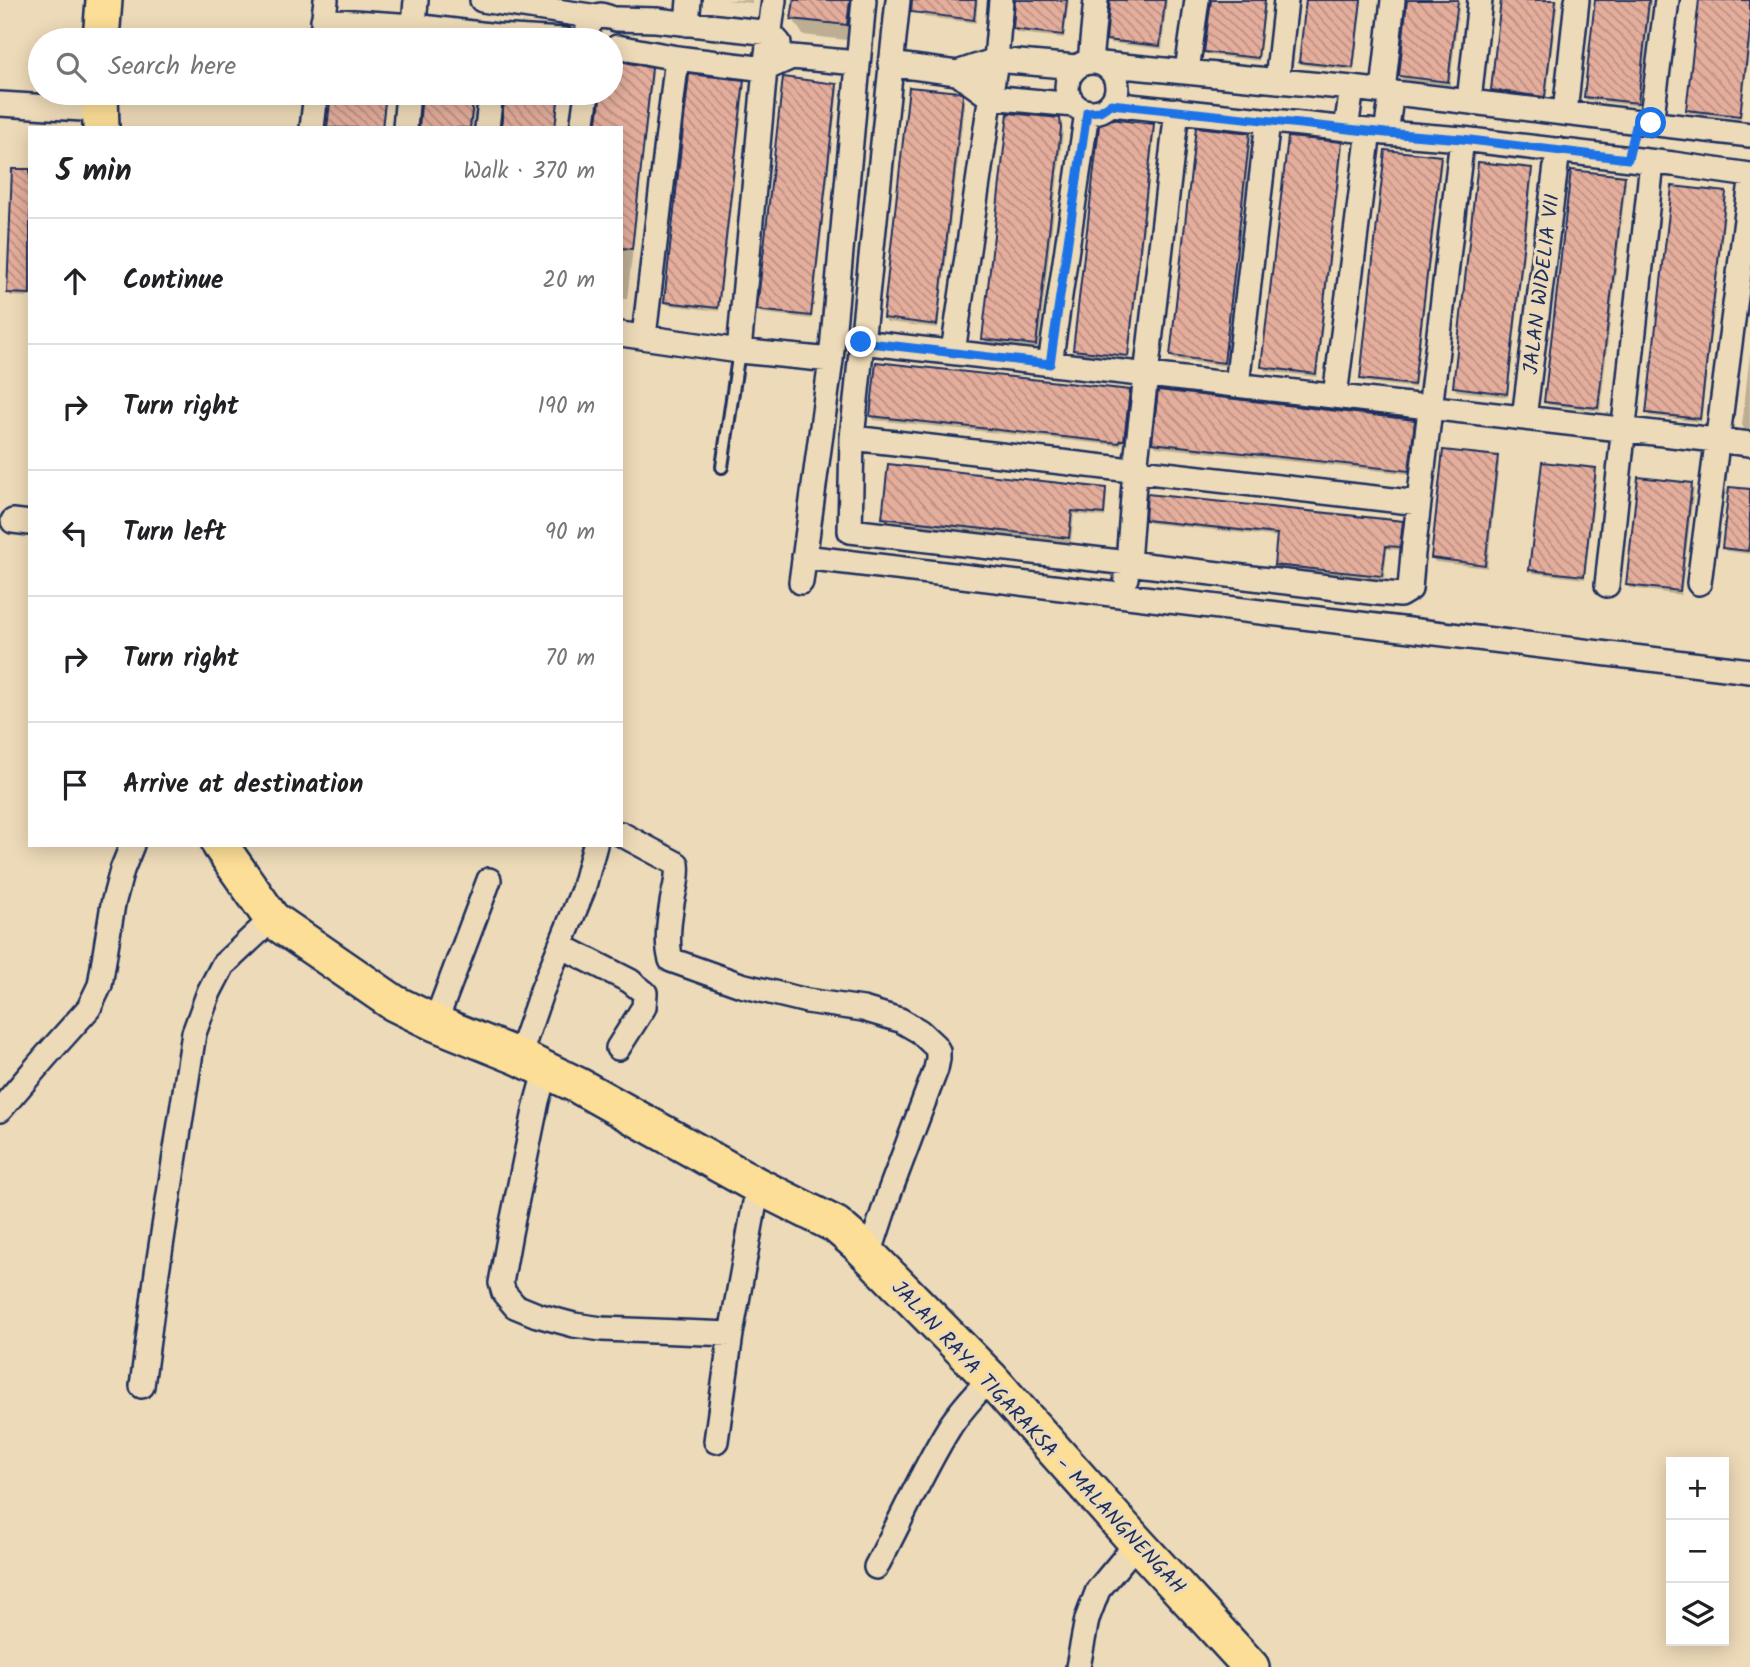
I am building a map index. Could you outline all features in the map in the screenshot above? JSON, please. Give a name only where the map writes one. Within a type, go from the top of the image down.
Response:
[{"type":"main road","points":[[102,28],[104,0]]},
{"type":"main road","name":"JALAN RAYA TIGARAKSA - MALANGNENGAH","points":[[221,847],[272,919],[394,1003],[532,1063],[758,1186],[836,1225],[990,1378],[1251,1667]]},
{"type":"street","points":[[414,28],[416,0]]},
{"type":"street","points":[[687,24],[689,0]]},
{"type":"street","points":[[739,351],[765,69],[774,0]]},
{"type":"street","points":[[801,582],[831,360],[864,0]]},
{"type":"street","points":[[898,0],[852,438],[850,531],[1378,593],[1400,595],[1410,589],[1462,139]]},
{"type":"street","points":[[953,352],[996,60],[1000,0]]},
{"type":"street","points":[[1090,64],[1096,0]]},
{"type":"street","points":[[1187,71],[1197,0]]},
{"type":"street","points":[[1278,81],[1286,0]]},
{"type":"street","points":[[1335,397],[1367,131],[1387,92],[1392,0]]},
{"type":"street","points":[[1469,101],[1480,0]]},
{"type":"street","points":[[1565,113],[1577,0]]},
{"type":"street","points":[[1628,159],[1644,122],[1667,0]]},
{"type":"street","points":[[496,1],[770,33],[792,57]]},
{"type":"street","points":[[588,28],[591,22],[604,13]]},
{"type":"street","points":[[604,13],[623,28]]},
{"type":"street","points":[[323,20],[379,28]]},
{"type":"street","points":[[623,49],[765,69],[792,57],[857,63]]},
{"type":"street","points":[[677,58],[633,335],[739,351],[831,360]]},
{"type":"street","points":[[890,64],[957,73],[996,60],[1187,71],[1750,135]]},
{"type":"street","points":[[957,73],[990,97],[1080,109],[1100,111],[1111,104],[1116,94],[1117,82],[1112,72],[1090,64],[1069,75],[1066,85],[1068,96],[1080,109],[1050,364]]},
{"type":"street","points":[[1352,88],[1367,131]]},
{"type":"street","points":[[0,104],[100,110]]},
{"type":"street","points":[[1111,104],[1462,139],[1750,175]]},
{"type":"street","points":[[312,126],[315,105]]},
{"type":"street","points":[[405,126],[407,105]]},
{"type":"street","points":[[487,126],[490,105]]},
{"type":"street","points":[[582,126],[585,105]]},
{"type":"street","points":[[1124,595],[1135,470],[1177,110]]},
{"type":"street","points":[[1237,385],[1268,121]]},
{"type":"street","points":[[1607,585],[1625,430],[1662,163],[1678,127]]},
{"type":"street","name":"JALAN WIDELIA VII","points":[[1524,418],[1558,150]]},
{"type":"street","points":[[1699,583],[1750,189]]},
{"type":"street","points":[[861,342],[1750,444]]},
{"type":"street","points":[[852,438],[1419,503]]},
{"type":"street","points":[[804,557],[1750,671]]},
{"type":"street","points":[[623,835],[677,864],[668,951],[671,960],[741,985],[807,1001],[863,1009],[900,1020],[919,1031],[938,1051],[936,1069],[869,1255]]},
{"type":"street","points":[[0,1110],[89,1008],[100,985],[113,904],[131,847]]},
{"type":"street","points":[[594,847],[583,890],[541,993],[532,1063],[537,1101],[501,1283],[504,1293],[515,1306],[574,1325],[602,1329],[731,1334]]},
{"type":"street","points":[[435,1023],[489,880]]},
{"type":"street","points":[[142,1386],[194,1033],[209,992],[223,965],[272,919]]},
{"type":"street","points":[[561,946],[630,981],[645,993],[644,1007],[618,1048]]},
{"type":"street","points":[[716,1441],[731,1334],[758,1186]]},
{"type":"street","points":[[876,1567],[950,1426],[990,1378]]},
{"type":"street","points":[[1078,1667],[1087,1619],[1098,1590],[1137,1543]]},
{"type":"lane","points":[[722,467],[739,351]]},
{"type":"building","points":[[794,0],[850,0],[847,25],[791,19]]},
{"type":"building","points":[[912,0],[976,0],[974,20],[911,12]]},
{"type":"building","points":[[1015,0],[1067,0],[1063,35],[1013,29]]},
{"type":"building","points":[[1110,0],[1165,0],[1160,46],[1106,40]]},
{"type":"building","points":[[1211,0],[1265,0],[1258,58],[1204,52]]},
{"type":"building","points":[[1306,0],[1361,0],[1353,68],[1299,62]]},
{"type":"building","points":[[1407,0],[1458,0],[1448,82],[1399,76]]},
{"type":"building","points":[[1501,0],[1556,0],[1545,97],[1491,90]]},
{"type":"building","points":[[1595,0],[1649,0],[1638,103],[1584,97]]},
{"type":"building","points":[[1699,0],[1750,0],[1750,30],[1740,116],[1686,110]]},
{"type":"building","points":[[623,62],[652,68],[632,249],[623,248],[623,126],[596,126],[599,105],[623,105]]},
{"type":"building","points":[[689,74],[744,80],[718,308],[664,302]]},
{"type":"building","points":[[783,77],[837,84],[811,316],[757,310]]},
{"type":"building","points":[[909,87],[960,92],[963,95],[937,325],[883,318]]},
{"type":"building","points":[[330,105],[385,105],[382,126],[327,126]]},
{"type":"building","points":[[421,105],[473,105],[470,126],[419,126]]},
{"type":"building","points":[[504,105],[558,105],[555,126],[501,126]]},
{"type":"building","points":[[1008,113],[1060,118],[1036,345],[982,339]]},
{"type":"building","points":[[1100,118],[1154,124],[1128,356],[1073,350]]},
{"type":"building","points":[[1196,127],[1250,133],[1224,363],[1170,356]]},
{"type":"building","points":[[1288,137],[1342,142],[1316,374],[1261,367]]},
{"type":"building","points":[[1385,150],[1441,156],[1414,385],[1360,379]]},
{"type":"building","points":[[1478,162],[1532,168],[1507,394],[1453,387]]},
{"type":"building","points":[[12,169],[28,169],[28,294],[7,293]]},
{"type":"building","points":[[1571,170],[1625,176],[1598,408],[1544,402]]},
{"type":"building","points":[[1672,186],[1726,192],[1700,419],[1646,413]]},
{"type":"building","points":[[876,362],[1130,390],[1124,440],[1119,443],[870,416]]},
{"type":"building","points":[[1158,390],[1415,420],[1409,471],[1152,443]]},
{"type":"building","points":[[1443,450],[1498,456],[1485,565],[1431,558]]},
{"type":"building","points":[[1542,462],[1596,468],[1584,576],[1529,570]]},
{"type":"building","points":[[888,464],[1106,488],[1104,514],[1072,511],[1069,538],[882,518]]},
{"type":"building","points":[[1638,477],[1692,483],[1680,591],[1626,585]]},
{"type":"building","points":[[1729,487],[1750,489],[1748,551],[1722,548]]},
{"type":"building","points":[[1147,494],[1403,521],[1400,547],[1386,546],[1382,576],[1274,565],[1277,534],[1145,520]]},
{"type":"route","points":[[861,342],[1050,364],[1087,112],[1100,111],[1111,104],[1462,139],[1628,159],[1637,122],[1651,123]]}]
